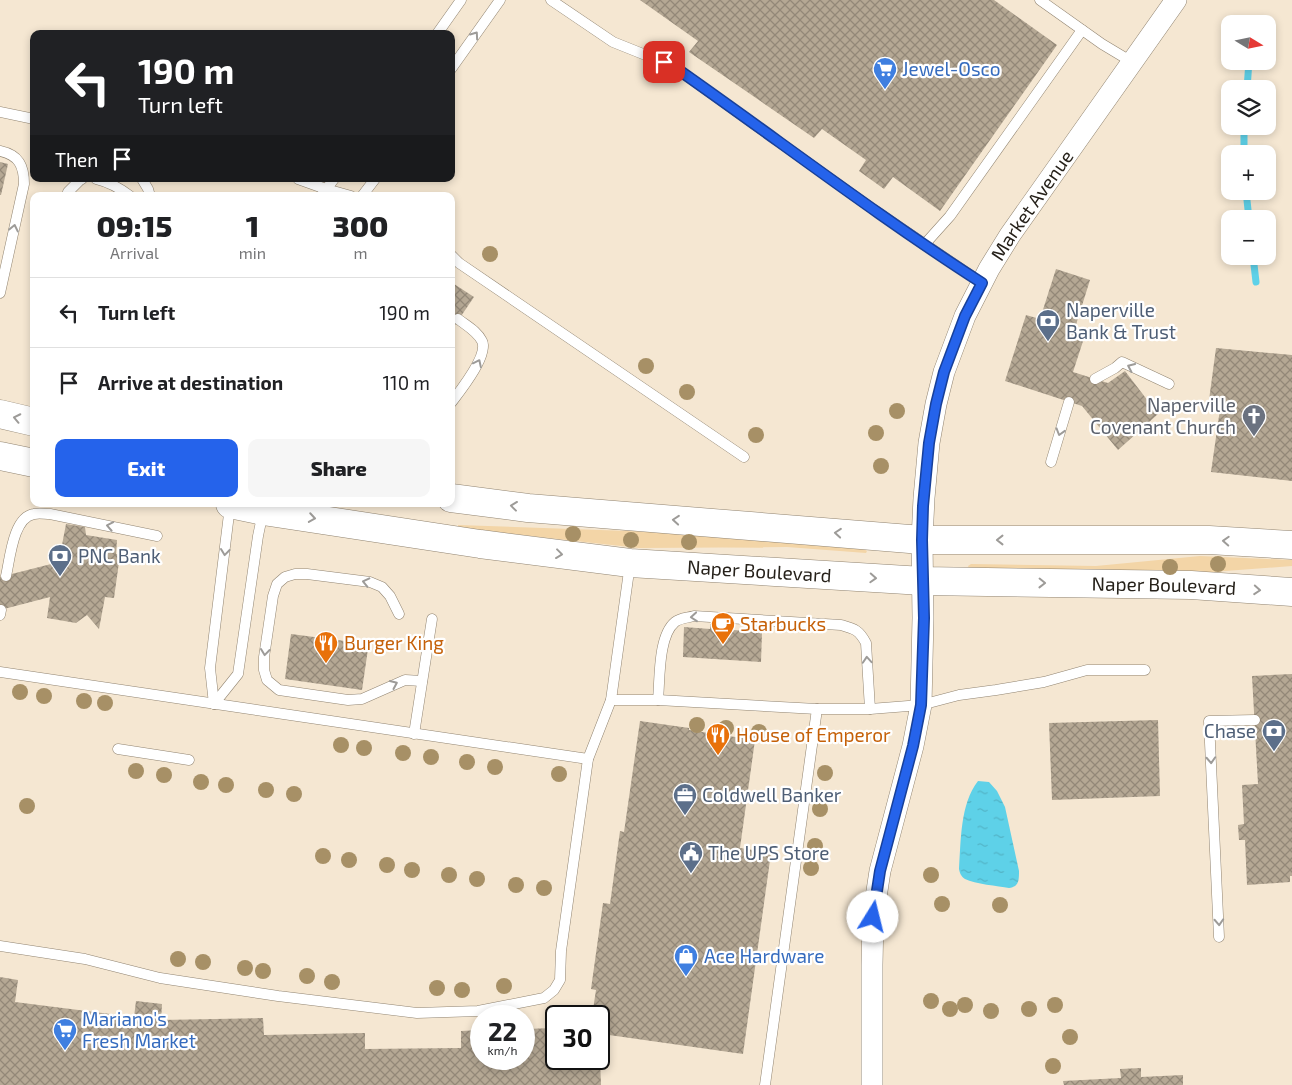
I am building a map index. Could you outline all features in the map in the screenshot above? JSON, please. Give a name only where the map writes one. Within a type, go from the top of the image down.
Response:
[{"type":"main road","points":[[0,414],[30,421]]},
{"type":"main road","points":[[0,456],[30,462]]},
{"type":"main road","points":[[455,499],[538,509],[922,540],[1209,540],[1292,545]]},
{"type":"main road","name":"Naper Boulevard","points":[[264,507],[480,544],[630,563],[923,581],[1191,585],[1292,592]]},
{"type":"street","name":"Market Avenue","points":[[872,1085],[873,917],[880,871],[913,746],[921,705],[924,618],[922,540],[924,487],[929,443],[944,372],[965,316],[1010,235],[1176,0]]},
{"type":"lane","points":[[440,30],[461,0]]},
{"type":"lane","points":[[455,63],[500,0]]},
{"type":"lane","points":[[552,0],[614,42],[673,66],[924,245],[982,283]]},
{"type":"lane","points":[[1040,0],[1132,62]]},
{"type":"lane","points":[[924,245],[947,220],[1082,30]]},
{"type":"lane","points":[[0,112],[30,118]]},
{"type":"lane","points":[[0,151],[14,157],[20,163],[24,173],[24,184],[0,293]]},
{"type":"lane","points":[[68,192],[78,182]]},
{"type":"lane","points":[[107,182],[124,192]]},
{"type":"lane","points":[[303,182],[321,192]]},
{"type":"lane","points":[[324,192],[332,182]]},
{"type":"lane","points":[[365,192],[373,182]]},
{"type":"lane","points":[[455,259],[744,457]]},
{"type":"lane","points":[[455,397],[476,368],[482,353],[483,343],[475,332],[458,319]]},
{"type":"lane","points":[[1095,379],[1122,362],[1168,384]]},
{"type":"lane","points":[[1051,462],[1069,402]]},
{"type":"lane","points":[[214,704],[210,668],[230,507]]},
{"type":"lane","points":[[214,704],[238,674],[264,507]]},
{"type":"lane","points":[[6,576],[17,528],[24,518],[34,514],[50,514],[158,536]]},
{"type":"lane","points":[[0,946],[85,959],[160,978],[278,996],[417,1013],[478,1011],[544,998],[554,990],[560,980],[562,952],[588,759],[611,700],[630,563]]},
{"type":"lane","points":[[399,614],[390,596],[382,587],[370,582],[306,574],[295,574],[285,577],[277,584],[273,596],[264,657],[264,670],[267,680],[279,690],[348,700],[362,699],[405,680],[422,681]]},
{"type":"lane","points":[[658,700],[662,644],[667,632],[674,623],[694,616],[841,625],[854,628],[861,634],[866,643],[870,709]]},
{"type":"lane","points":[[414,734],[432,619]]},
{"type":"lane","points":[[611,700],[658,700],[817,709],[870,709],[921,705],[959,695],[1044,682],[1087,670],[1145,670]]},
{"type":"lane","points":[[0,672],[588,759]]},
{"type":"lane","points":[[765,1085],[817,709]]},
{"type":"lane","points":[[1220,937],[1209,721],[1255,720]]},
{"type":"lane","points":[[118,749],[189,760]]},
{"type":"shaded area","points":[[458,525],[656,532],[864,549],[867,551],[866,553],[787,547],[639,548],[458,528]]},
{"type":"shaded area","points":[[1200,556],[1292,560],[1292,566],[1185,574],[969,569],[968,566],[971,564],[1096,566]]},
{"type":"water","points":[[978,781],[989,782],[997,791],[1005,807],[1019,871],[1018,882],[1015,886],[1009,888],[969,881],[962,876],[959,869],[962,823],[972,790]]},
{"type":"building","name":"Jewel-Osco","points":[[640,0],[994,0],[1057,45],[940,211],[893,177],[884,189],[859,171],[866,160],[822,129],[814,138],[689,52],[698,41]]},
{"type":"building","points":[[0,162],[8,164],[1,195],[0,195]]},
{"type":"building","points":[[1056,269],[1090,280],[1074,331],[1085,335],[1073,372],[1108,383],[1125,371],[1158,414],[1118,450],[1082,406],[1005,381],[1026,315],[1040,319]]},
{"type":"building","points":[[455,285],[474,297],[455,325]]},
{"type":"building","name":"Naperville Covenant Church","points":[[1216,348],[1292,355],[1292,481],[1211,472],[1221,402],[1209,400]]},
{"type":"building","name":"PNC Bank","points":[[66,524],[85,527],[86,535],[117,540],[116,554],[120,555],[114,598],[105,597],[99,629],[87,615],[76,623],[47,618],[50,597],[0,610],[0,577],[55,563],[57,545],[62,545]]},
{"type":"building","name":"Starbucks","points":[[710,624],[733,625],[733,630],[762,632],[761,662],[683,657],[684,627],[710,629]]},
{"type":"building","name":"Burger King","points":[[291,634],[345,641],[344,646],[368,649],[362,690],[285,679]]},
{"type":"building","name":"Chase","points":[[1292,674],[1292,876],[1290,876],[1290,882],[1247,885],[1245,840],[1239,840],[1238,825],[1244,824],[1242,785],[1258,784],[1252,676]]},
{"type":"building","points":[[1158,720],[1160,796],[1052,800],[1049,723]]},
{"type":"building","points":[[640,721],[755,740],[740,848],[771,853],[743,1054],[610,1035],[610,1005],[594,1005],[596,990],[591,989],[603,903],[610,904],[620,831],[624,832]]},
{"type":"building","points":[[0,977],[18,980],[15,1002],[134,1017],[136,1001],[162,1004],[161,1020],[263,1018],[264,1035],[365,1033],[365,1049],[461,1048],[461,1031],[470,1031],[470,1070],[535,1070],[535,1029],[545,1028],[545,1070],[600,1070],[601,1085],[0,1085]]},
{"type":"building","points":[[1141,1068],[1141,1077],[1183,1075],[1183,1085],[1064,1085],[1063,1081],[1121,1078],[1120,1069]]},
{"type":"waterway","points":[[1248,70],[1248,80]]},
{"type":"waterway","points":[[1244,135],[1244,145]]},
{"type":"waterway","points":[[1247,200],[1248,210]]},
{"type":"waterway","points":[[1254,265],[1256,282]]},
{"type":"place","name":"Jewel-Osco","points":[[885,90]]},
{"type":"place","name":"Naperville Bank & Trust","points":[[1048,342]]},
{"type":"place","name":"Naperville Covenant Church","points":[[1254,437]]},
{"type":"place","name":"PNC Bank","points":[[60,577]]},
{"type":"place","name":"Starbucks","points":[[723,645]]},
{"type":"place","name":"Burger King","points":[[326,664]]},
{"type":"place","name":"Chase","points":[[1274,752]]},
{"type":"place","name":"House of Emperor","points":[[718,756]]},
{"type":"place","name":"Coldwell Banker","points":[[685,816]]},
{"type":"place","name":"The UPS Store","points":[[691,874]]},
{"type":"place","name":"Ace Hardware","points":[[686,977]]},
{"type":"place","name":"Mariano's Fresh Market","points":[[65,1051]]},
{"type":"route","points":[[664,62],[673,66],[723,101],[883,217],[982,283],[965,316],[944,372],[929,443],[923,506],[924,618],[921,705],[913,746],[880,871],[873,917]]}]
